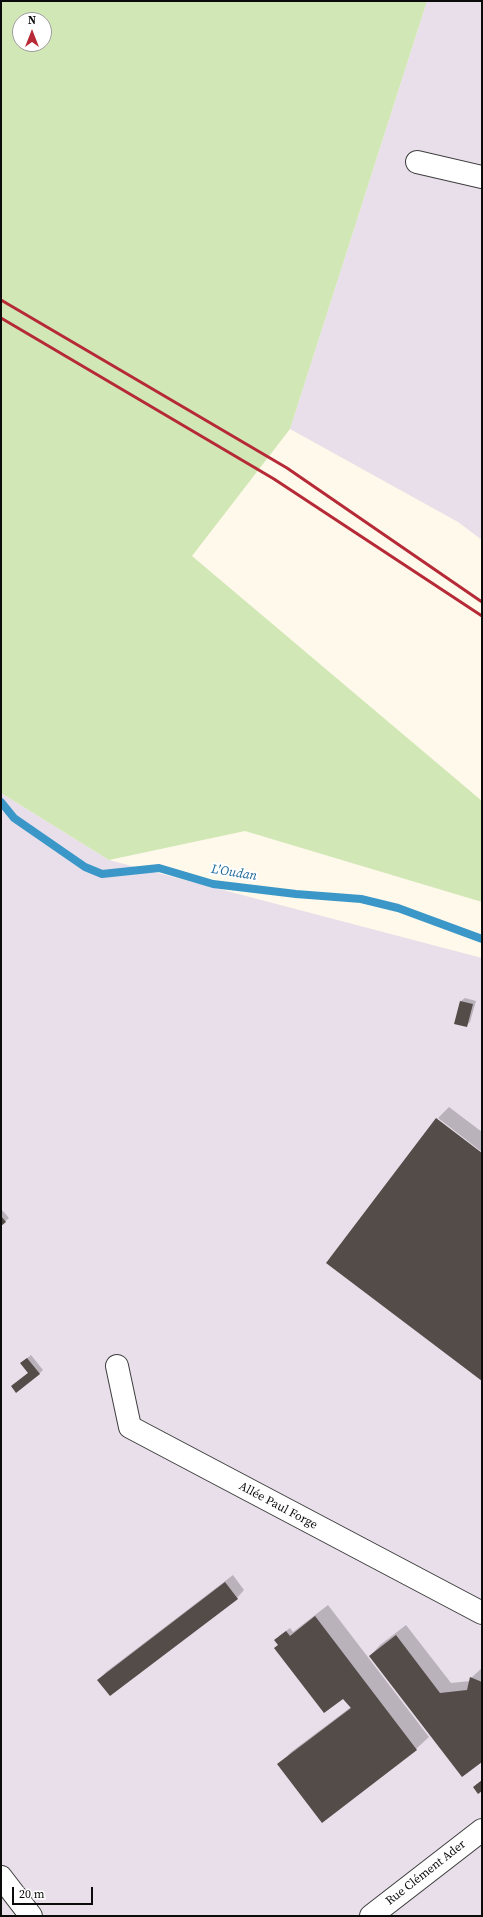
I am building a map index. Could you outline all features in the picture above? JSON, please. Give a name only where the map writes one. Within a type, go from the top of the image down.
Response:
[{"type":"street","points":[[417,162],[482,177]]},
{"type":"street","name":"Allée Paul Forge","points":[[117,1366],[130,1427],[482,1613]]},
{"type":"street","name":"Rue Clément Ader","points":[[371,1916],[482,1830]]},
{"type":"street","points":[[1,1877],[31,1916]]},
{"type":"shaded area","points":[[427,1],[482,1],[482,540],[458,522],[290,429]]},
{"type":"shaded area","points":[[1,793],[109,860],[482,958],[482,1916],[1,1916]]},
{"type":"green space","points":[[1,1],[427,1],[290,429],[192,556],[482,801],[482,902],[245,831],[109,860],[1,793]]},
{"type":"building","points":[[460,1001],[473,1004],[467,1027],[454,1024]]},
{"type":"building","points":[[436,1118],[482,1153],[482,1381],[326,1263]]},
{"type":"building","points":[[1,1216],[6,1222],[1,1226]]},
{"type":"building","points":[[27,1358],[40,1374],[16,1393],[11,1386],[28,1373],[20,1363]]},
{"type":"building","points":[[225,1582],[238,1599],[110,1696],[97,1680]]},
{"type":"building","points":[[315,1616],[417,1750],[322,1823],[277,1764],[351,1708],[343,1699],[324,1713],[274,1648],[278,1645],[274,1640],[286,1631],[290,1636]]},
{"type":"building","points":[[396,1635],[440,1693],[467,1690],[470,1677],[482,1682],[482,1762],[462,1777],[369,1656]]},
{"type":"building","points":[[482,1780],[482,1791],[478,1794],[473,1787]]},
{"type":"waterway","name":"L'Oudan","points":[[1,802],[14,818],[85,867],[102,874],[159,868],[213,884],[296,894],[361,899],[398,908],[482,939]]},
{"type":"railway","points":[[1,300],[287,468],[482,602]]},
{"type":"railway","points":[[1,318],[274,479],[482,616]]}]
